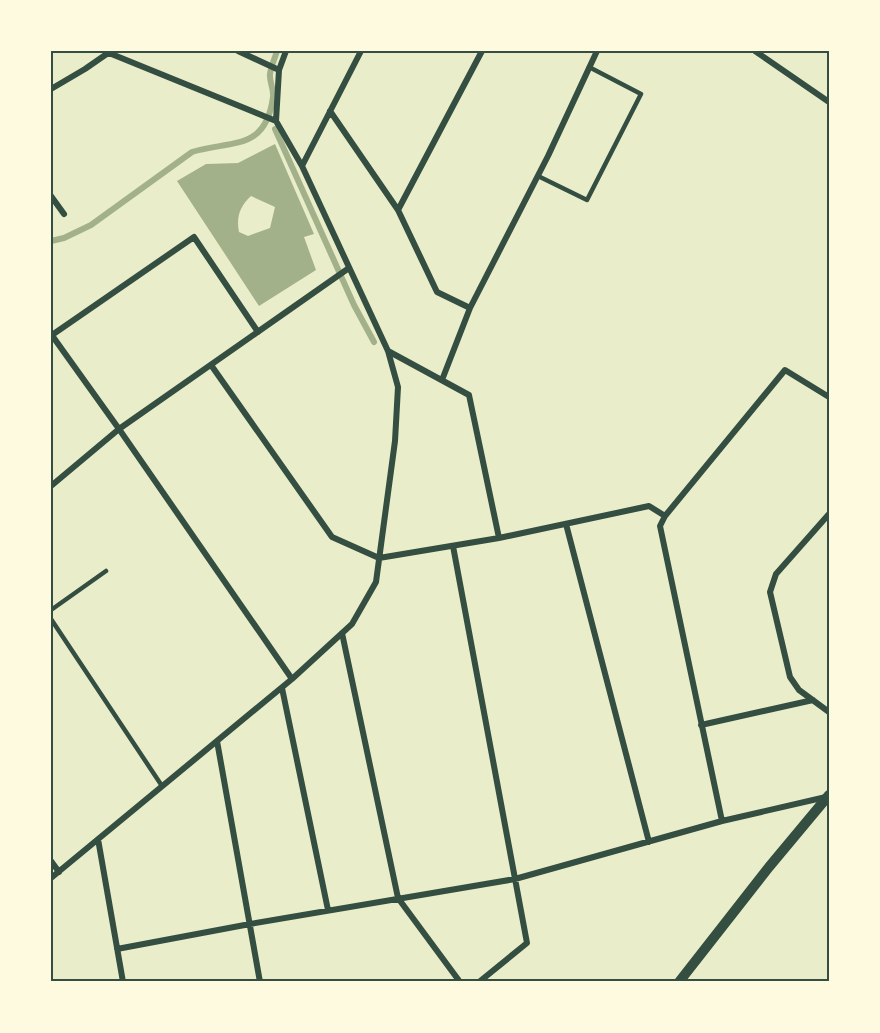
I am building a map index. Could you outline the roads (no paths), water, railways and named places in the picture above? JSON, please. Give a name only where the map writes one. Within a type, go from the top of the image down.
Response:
[{"type":"street","points":[[238,51],[279,70]]},
{"type":"street","points":[[51,878],[292,680],[352,624],[376,582],[394,441],[398,387],[388,351],[302,166],[276,120],[279,70],[286,51]]},
{"type":"street","points":[[302,166],[361,51]]},
{"type":"street","points":[[398,210],[482,51]]},
{"type":"street","points":[[442,380],[470,308],[538,176],[597,51]]},
{"type":"street","points":[[755,51],[829,102]]},
{"type":"street","points":[[51,89],[110,52],[276,120]]},
{"type":"street","points":[[330,111],[398,210],[437,292],[470,308]]},
{"type":"street","points":[[51,196],[64,214]]},
{"type":"street","points":[[258,332],[194,237],[52,334],[292,680]]},
{"type":"street","points":[[51,486],[120,429],[350,268]]},
{"type":"street","points":[[388,351],[470,395],[499,538]]},
{"type":"street","points":[[211,365],[332,537],[379,558],[499,538],[649,506],[665,516]]},
{"type":"street","points":[[722,821],[660,526],[665,516],[785,370],[829,397]]},
{"type":"street","points":[[829,514],[776,574],[770,592],[790,677],[799,690],[829,712]]},
{"type":"street","points":[[566,524],[649,842]]},
{"type":"street","points":[[453,546],[526,943],[479,982]]},
{"type":"street","points":[[342,633],[398,898],[460,982]]},
{"type":"street","points":[[282,688],[328,910]]},
{"type":"street","points":[[701,725],[813,700]]},
{"type":"street","points":[[217,741],[260,982]]},
{"type":"street","points":[[117,949],[514,879],[722,821],[829,796]]},
{"type":"street","points":[[679,982],[769,867],[829,796]]},
{"type":"street","points":[[98,839],[123,982]]},
{"type":"street","points":[[51,861],[59,872]]},
{"type":"lane","points":[[538,176],[587,200],[641,94],[589,67]]},
{"type":"lane","points":[[51,610],[106,571]]},
{"type":"lane","points":[[51,620],[162,786]]},
{"type":"waterway","points":[[51,241],[64,238],[91,225],[192,152],[244,141],[254,135],[263,127],[269,115],[273,97],[270,74],[277,51]]},
{"type":"waterway","points":[[275,129],[354,305],[374,342]]}]
